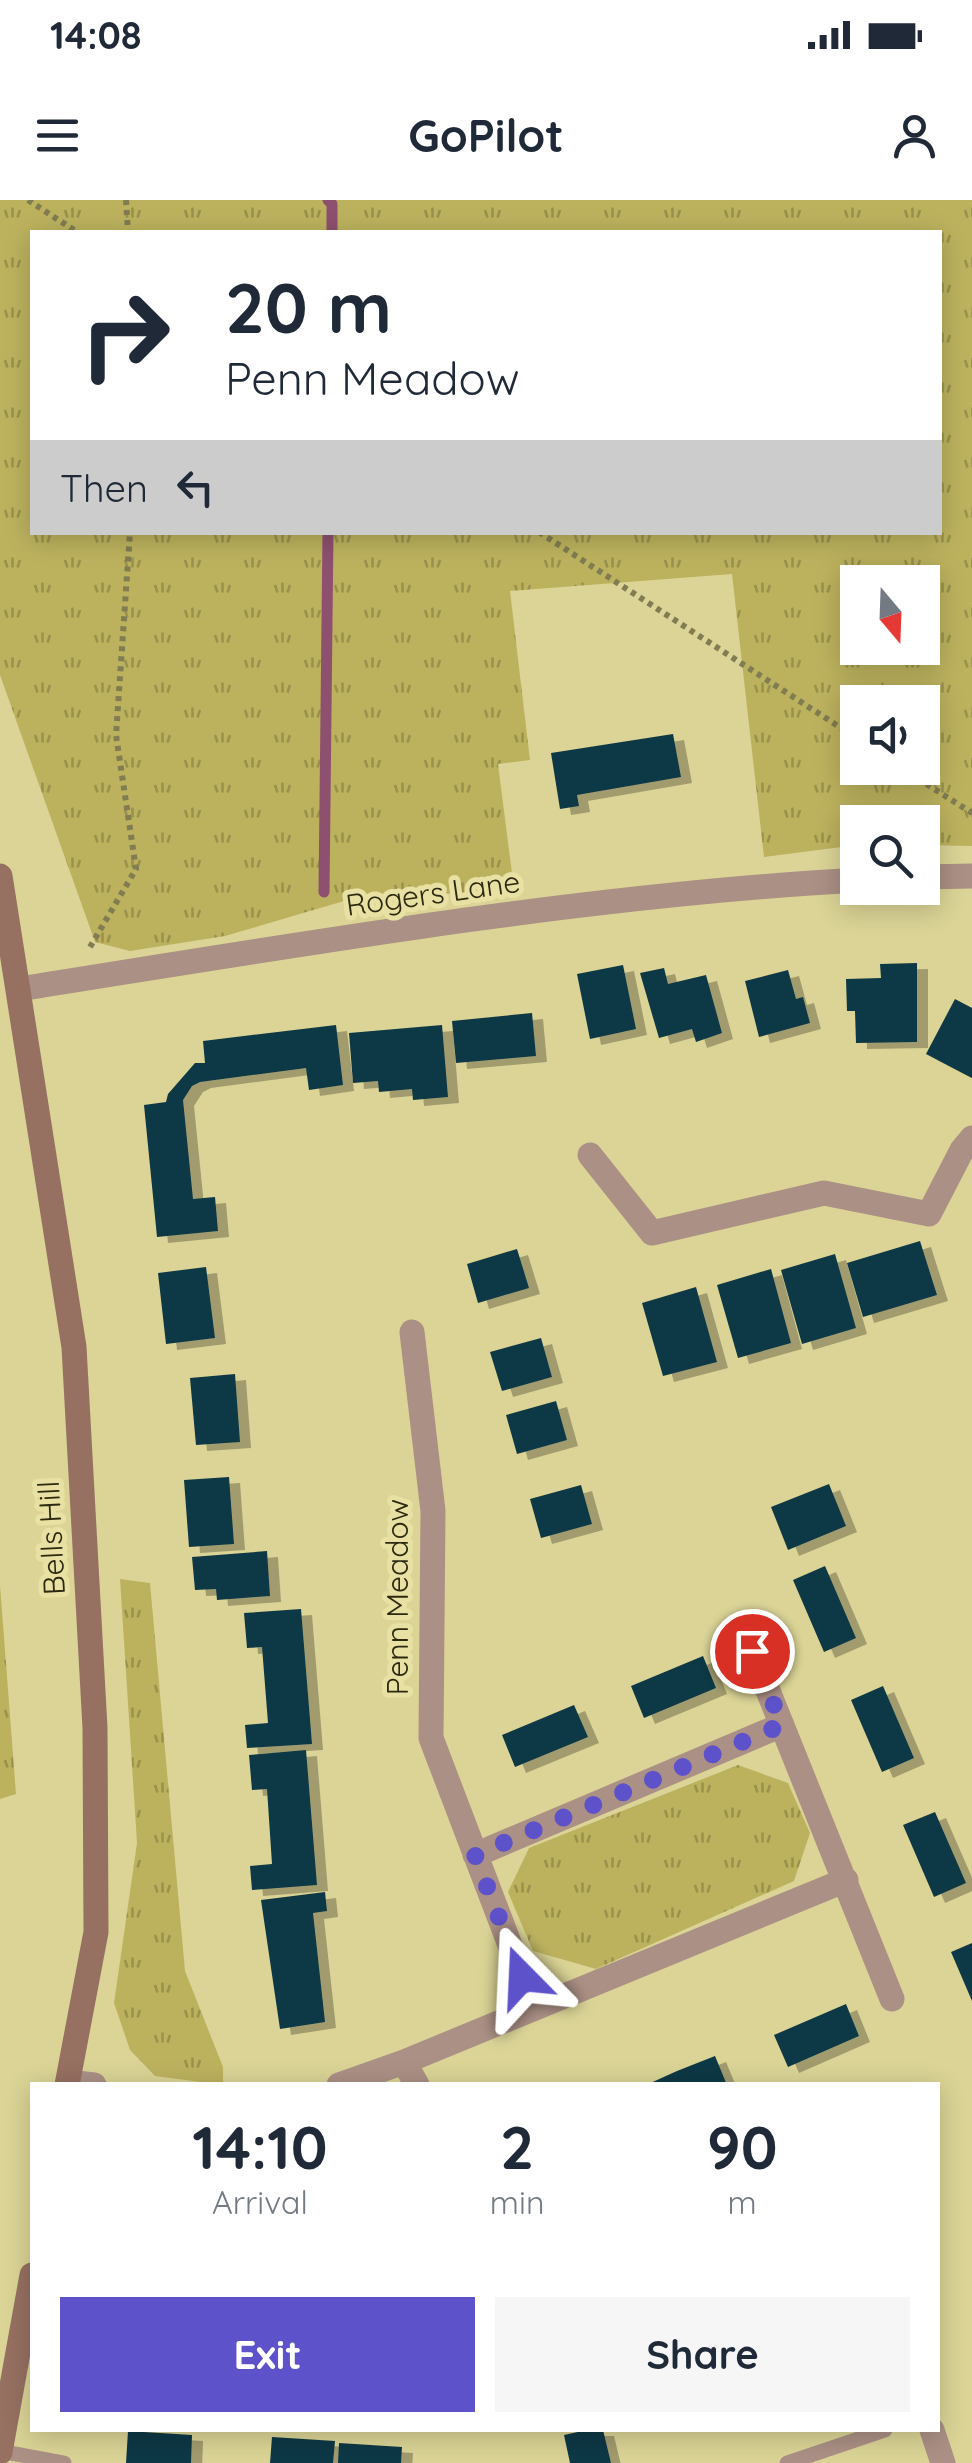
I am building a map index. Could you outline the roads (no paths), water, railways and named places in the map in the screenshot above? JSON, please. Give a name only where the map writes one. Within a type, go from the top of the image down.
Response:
[{"type":"main road","name":"Bells Hill","points":[[0,876],[74,1346],[96,1728],[96,1932],[76,2082]]},
{"type":"main road","points":[[0,2452],[30,2286]]},
{"type":"street","points":[[940,877],[972,876]]},
{"type":"street","name":"Rogers Lane","points":[[19,989],[536,912],[744,887],[840,881]]},
{"type":"street","points":[[590,1155],[652,1233],[824,1194],[929,1214],[972,1138]]},
{"type":"street","name":"Penn Meadow","points":[[412,1332],[433,1511],[431,1738],[534,2008]]},
{"type":"street","points":[[752,1651],[892,1998]]},
{"type":"street","points":[[475,1855],[782,1725]]},
{"type":"street","points":[[347,2082],[846,1880]]},
{"type":"street","points":[[404,2062],[415,2082]]},
{"type":"street","points":[[933,2432],[943,2463]]},
{"type":"lane","points":[[787,2463],[879,2432]]},
{"type":"lane","points":[[0,2452],[64,2463]]},
{"type":"waterway","points":[[328,200],[332,204],[332,230]]},
{"type":"waterway","points":[[324,892],[328,535]]}]
